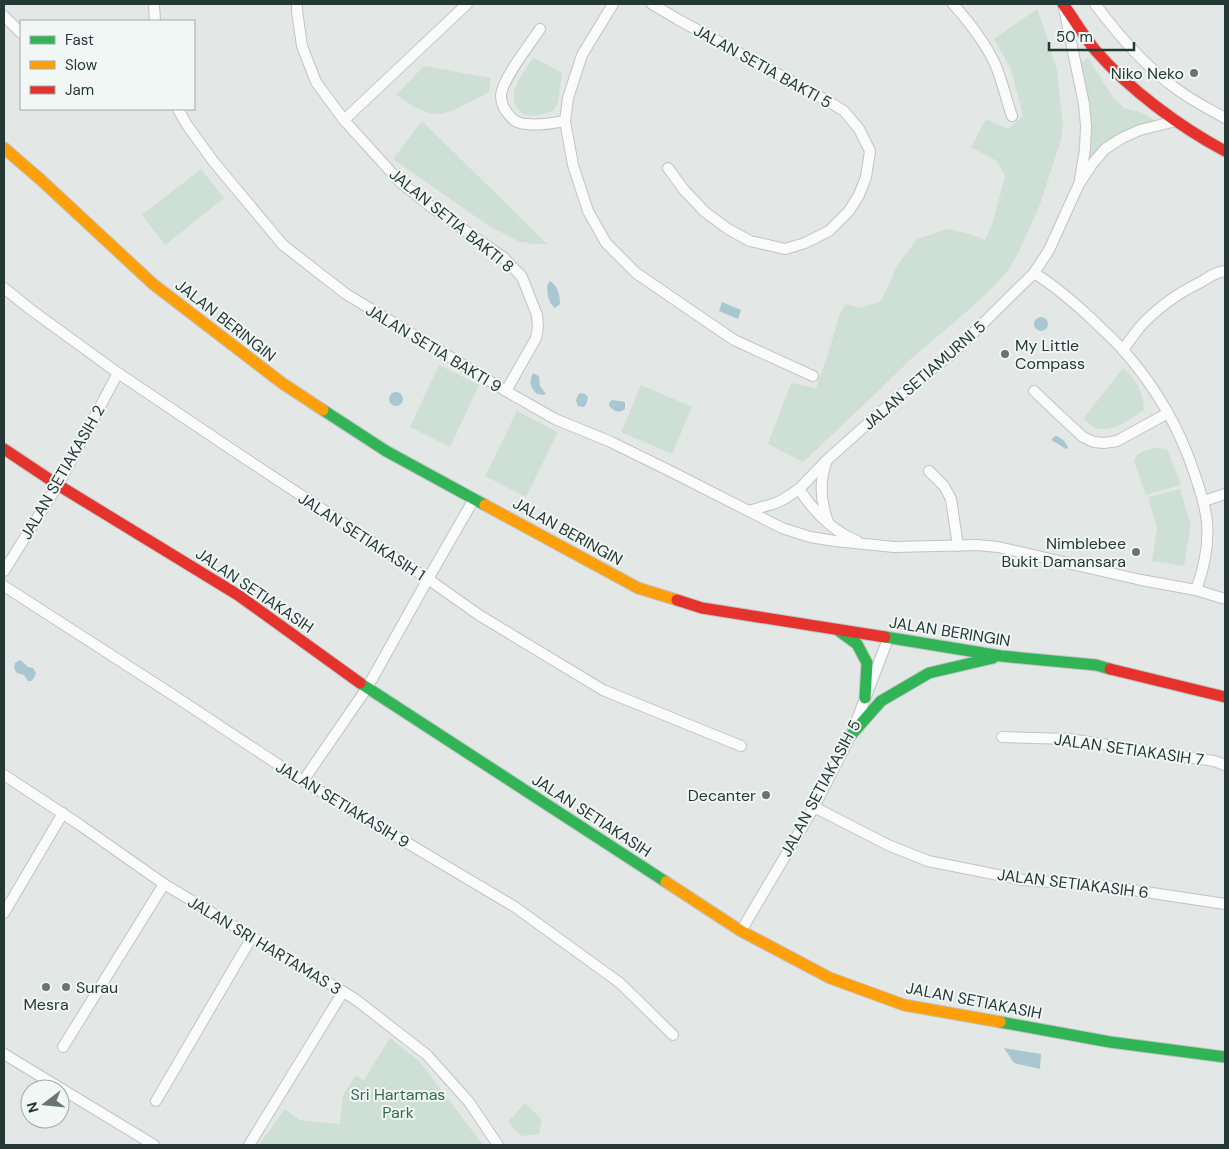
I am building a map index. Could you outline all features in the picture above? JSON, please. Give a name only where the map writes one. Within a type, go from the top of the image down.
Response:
[{"type":"street","points":[[154,4],[156,20]]},
{"type":"street","name":"JALAN SETIA BAKTI 8","points":[[297,4],[302,46],[316,82],[344,120],[400,182],[434,210],[503,257],[522,277],[536,315],[538,327],[536,338],[506,391]]},
{"type":"street","points":[[344,120],[467,4]]},
{"type":"street","points":[[613,4],[582,55],[568,98],[565,121],[573,165],[588,211],[606,243],[636,273],[734,340],[813,376]]},
{"type":"street","name":"JALAN SETIA BAKTI 5","points":[[652,4],[844,111],[859,129],[870,151],[866,178],[859,195],[849,211],[829,230],[806,243],[785,249],[760,245],[728,229],[706,212],[684,190],[668,168]]},
{"type":"street","points":[[953,4],[985,45],[995,64],[1012,116]]},
{"type":"street","points":[[1063,4],[1100,56],[1126,82],[1176,121],[1225,151]]},
{"type":"street","name":"JALAN SETIAMURNI 5","points":[[1063,4],[1084,104],[1086,126],[1085,148],[1079,184]]},
{"type":"street","points":[[1095,4],[1128,44],[1161,76],[1195,101],[1225,118]]},
{"type":"street","points":[[4,16],[20,32]]},
{"type":"street","points":[[540,29],[510,74],[501,94],[502,101],[507,113],[523,124],[565,121]]},
{"type":"street","name":"JALAN SETIA BAKTI 9","points":[[179,110],[213,161],[283,245],[346,294],[555,419],[619,446],[782,528],[825,540],[894,547],[977,545],[998,547],[1141,580],[1196,590],[1225,599]]},
{"type":"street","name":"JALAN SETIAMURNI 5","points":[[749,511],[776,503],[799,490],[827,460],[890,403],[954,352],[1034,273],[1049,250],[1079,184],[1105,149],[1122,138],[1140,130],[1176,121]]},
{"type":"street","name":"JALAN BERINGIN","points":[[4,148],[153,284],[282,383],[386,451],[638,588],[702,608],[1001,656],[1096,665],[1225,697]]},
{"type":"street","points":[[1123,350],[1140,327],[1174,297],[1213,275],[1225,271]]},
{"type":"street","points":[[1034,273],[1046,280],[1083,310],[1123,350],[1147,380],[1168,412],[1189,456],[1204,501],[1207,523],[1207,546],[1204,568],[1196,590]]},
{"type":"street","name":"JALAN SETIAKASIH 1","points":[[4,288],[118,373],[428,579],[479,615],[603,690],[741,746]]},
{"type":"street","name":"JALAN SETIAKASIH 2","points":[[4,571],[58,485],[118,373]]},
{"type":"street","points":[[1034,391],[1083,437],[1094,442],[1104,443],[1117,440],[1168,412]]},
{"type":"street","name":"JALAN SETIAKASIH","points":[[4,449],[58,485],[238,595],[367,688],[741,931],[830,978],[904,1005],[1110,1042],[1225,1057]]},
{"type":"street","points":[[827,460],[822,476],[821,492],[823,508],[828,523]]},
{"type":"street","points":[[929,471],[944,486],[951,499],[958,546]]},
{"type":"street","points":[[799,490],[816,513],[838,532],[866,544]]},
{"type":"street","points":[[1204,501],[1225,494]]},
{"type":"street","points":[[303,781],[367,688],[474,499]]},
{"type":"street","name":"JALAN SETIAKASIH 9","points":[[4,586],[303,781],[515,907],[620,983],[673,1035]]},
{"type":"street","points":[[837,629],[857,644],[867,663],[865,698]]},
{"type":"street","name":"JALAN SETIAKASIH 5","points":[[741,931],[814,807],[851,735],[888,639]]},
{"type":"street","points":[[851,735],[881,701],[929,673],[1001,656]]},
{"type":"street","name":"JALAN SETIAKASIH 7","points":[[1002,737],[1070,738],[1214,761],[1225,765]]},
{"type":"street","name":"JALAN SRI HARTAMAS 3","points":[[4,775],[63,813],[164,884],[355,999],[426,1056],[469,1102],[498,1145]]},
{"type":"street","name":"JALAN SETIAKASIH 6","points":[[814,807],[888,845],[928,862],[1023,880],[1106,886],[1225,904]]},
{"type":"street","points":[[4,913],[63,813]]},
{"type":"street","points":[[63,1047],[164,884]]},
{"type":"street","points":[[156,1101],[252,937]]},
{"type":"street","points":[[250,1145],[343,992]]},
{"type":"street","points":[[4,1054],[154,1145]]},
{"type":"green space","points":[[1037,9],[1057,71],[1063,125],[1061,140],[1039,207],[1008,271],[986,294],[913,357],[803,462],[768,444],[791,383],[816,388],[840,313],[846,304],[861,308],[881,301],[897,266],[917,239],[948,229],[985,240],[992,225],[1005,176],[997,161],[971,147],[986,119],[1008,129],[1023,116],[1011,69],[994,39]]},
{"type":"green space","points":[[533,57],[562,73],[558,102],[554,110],[544,114],[528,115],[519,110],[515,104],[514,91]]},
{"type":"green space","points":[[1088,58],[1114,99],[1124,108],[1140,112],[1159,123],[1140,128],[1085,170],[1078,64]]},
{"type":"green space","points":[[424,66],[491,78],[489,92],[441,114],[435,114],[414,107],[396,95]]},
{"type":"green space","points":[[422,121],[547,244],[518,241],[489,226],[393,159]]},
{"type":"green space","points":[[201,169],[224,198],[165,245],[142,215]]},
{"type":"green space","points":[[439,365],[479,385],[450,447],[410,427]]},
{"type":"green space","points":[[1123,368],[1138,387],[1143,398],[1144,410],[1126,422],[1112,428],[1099,429],[1092,426],[1083,419]]},
{"type":"green space","points":[[641,385],[692,407],[672,454],[621,432]]},
{"type":"green space","points":[[517,411],[558,432],[526,497],[485,476]]},
{"type":"green space","points":[[1156,448],[1167,449],[1181,485],[1146,495],[1134,461],[1140,453]]},
{"type":"green space","points":[[1180,489],[1191,525],[1184,566],[1152,561],[1157,528],[1148,497]]},
{"type":"green space","name":"Sri Hartamas Park","points":[[390,1038],[420,1062],[483,1145],[259,1145],[285,1109],[299,1120],[340,1124],[343,1095],[355,1076],[364,1080]]},
{"type":"green space","points":[[525,1103],[542,1120],[539,1134],[521,1136],[508,1122]]},
{"type":"water","points":[[550,281],[557,288],[560,297],[560,304],[555,308],[548,295],[547,286]]},
{"type":"water","points":[[722,302],[741,310],[738,319],[719,311]]},
{"type":"water","points":[[1041,317],[1046,319],[1048,324],[1046,329],[1041,331],[1036,329],[1034,324],[1036,319]]},
{"type":"water","points":[[533,373],[539,376],[540,386],[546,394],[537,394],[533,390],[530,382]]},
{"type":"water","points":[[393,392],[399,392],[403,399],[399,406],[393,406],[389,402],[389,396]]},
{"type":"water","points":[[580,393],[588,397],[586,405],[583,407],[578,406],[576,402]]},
{"type":"water","points":[[612,400],[625,402],[625,409],[618,412],[613,409],[609,406]]},
{"type":"water","points":[[1056,436],[1064,441],[1068,448],[1066,449],[1051,440]]},
{"type":"water","points":[[20,660],[28,667],[33,668],[36,673],[31,681],[28,681],[24,675],[17,673],[14,668],[15,663]]},
{"type":"water","points":[[1004,1048],[1041,1054],[1040,1069],[1014,1063]]},
{"type":"traffic: fast","points":[[323,410],[386,451],[485,505]]},
{"type":"traffic: fast","points":[[839,631],[857,644],[867,663],[865,698]]},
{"type":"traffic: fast","points":[[885,637],[1001,656],[1096,665],[1110,669]]},
{"type":"traffic: fast","points":[[851,735],[881,701],[929,673],[993,658]]},
{"type":"traffic: fast","points":[[360,683],[666,882]]},
{"type":"traffic: fast","points":[[1000,1022],[1110,1042],[1225,1057]]},
{"type":"traffic: slow","points":[[4,148],[153,284],[282,383],[323,410]]},
{"type":"traffic: slow","points":[[485,505],[638,588],[677,600]]},
{"type":"traffic: slow","points":[[666,882],[741,931],[830,978],[904,1005],[1000,1022]]},
{"type":"traffic: jam","points":[[1063,4],[1092,46],[1124,80],[1173,119],[1225,151]]},
{"type":"traffic: jam","points":[[4,449],[58,485],[238,595],[360,683]]},
{"type":"traffic: jam","points":[[677,600],[702,608],[885,637]]},
{"type":"traffic: jam","points":[[1110,669],[1225,697]]},
{"type":"place","name":"Niko Neko","points":[[1194,73]]},
{"type":"place","name":"My Little Compass","points":[[1005,354]]},
{"type":"place","name":"Nimblebee Bukit Damansara","points":[[1136,552]]},
{"type":"place","name":"Decanter","points":[[766,795]]},
{"type":"place","name":"Mesra","points":[[46,987]]},
{"type":"place","name":"Surau","points":[[66,987]]}]
